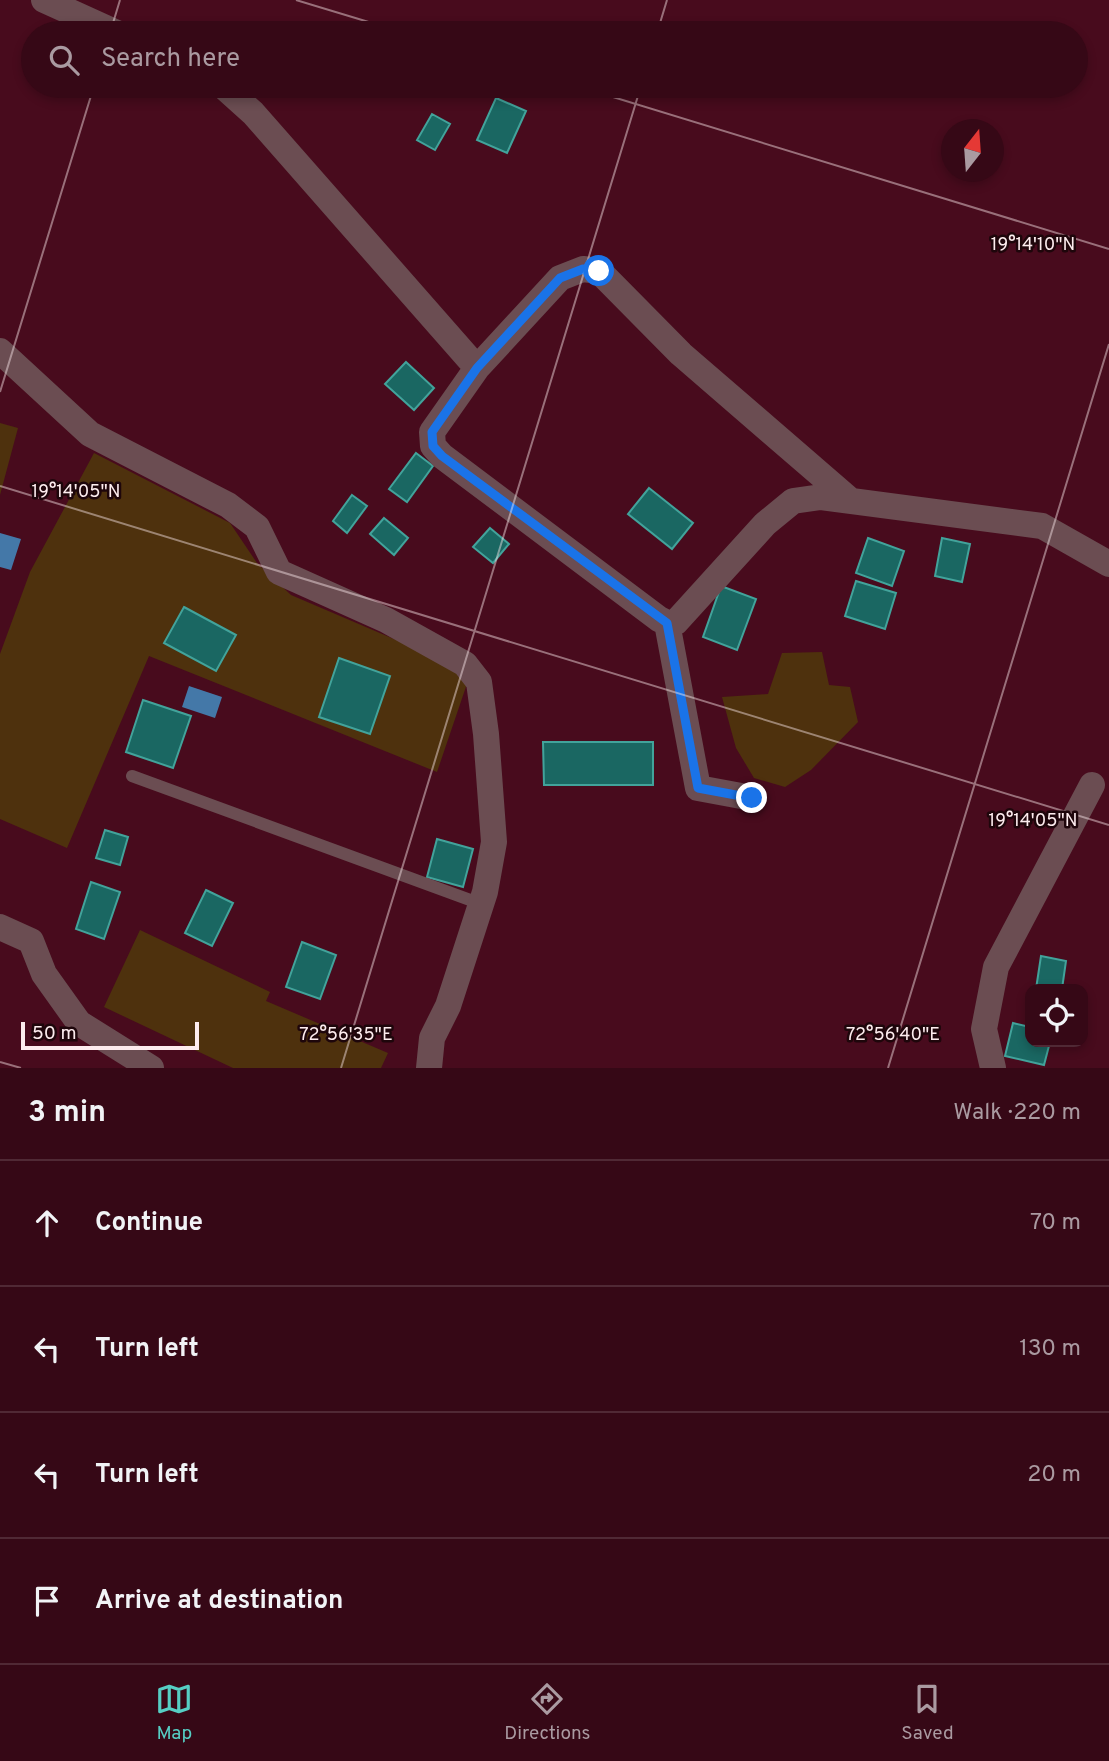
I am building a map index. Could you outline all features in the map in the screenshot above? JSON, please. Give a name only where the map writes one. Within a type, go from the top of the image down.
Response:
[{"type":"street","points":[[44,0],[90,21]]},
{"type":"street","points":[[236,98],[253,113],[477,368]]},
{"type":"street","points":[[752,798],[698,788],[667,623],[442,456],[433,446],[432,432],[477,368],[560,278],[583,269],[599,271],[681,354],[850,500]]},
{"type":"street","points":[[0,351],[90,434],[228,505],[257,527],[279,572],[386,620],[465,664],[478,682],[486,733],[494,842],[481,904],[448,1006],[432,1038],[429,1068]]},
{"type":"street","points":[[667,623],[676,622],[765,524],[793,501],[821,497],[1042,526],[1109,564]]},
{"type":"street","points":[[993,1068],[984,1030],[996,967],[1092,785]]},
{"type":"street","points":[[0,927],[31,941],[44,974],[79,1023],[151,1068]]},
{"type":"lane","points":[[132,776],[481,904]]},
{"type":"shaded area","points":[[0,423],[18,428],[0,495]]},
{"type":"shaded area","points":[[94,453],[230,523],[257,563],[291,595],[471,672],[437,772],[149,656],[67,848],[0,819],[0,654],[30,572]]},
{"type":"shaded area","points":[[822,652],[829,685],[850,687],[858,722],[811,770],[785,787],[754,778],[736,748],[722,697],[768,694],[782,653]]},
{"type":"shaded area","points":[[140,930],[270,992],[266,1001],[388,1053],[381,1068],[233,1068],[104,1007]]},
{"type":"water","points":[[0,533],[21,539],[11,570],[0,567]]},
{"type":"water","points":[[189,686],[222,697],[215,718],[182,707]]},
{"type":"building","points":[[496,98],[526,111],[507,153],[477,140]]},
{"type":"building","points":[[432,114],[450,124],[435,150],[417,140]]},
{"type":"building","points":[[406,362],[434,388],[414,410],[385,384]]},
{"type":"building","points":[[416,453],[433,466],[407,502],[389,489]]},
{"type":"building","points":[[649,488],[693,523],[672,549],[628,514]]},
{"type":"building","points":[[352,495],[367,506],[347,533],[333,521]]},
{"type":"building","points":[[384,518],[408,538],[394,555],[370,534]]},
{"type":"building","points":[[490,528],[509,544],[493,563],[473,547]]},
{"type":"building","points":[[868,538],[904,551],[892,586],[856,573]]},
{"type":"building","points":[[942,538],[970,544],[962,582],[935,576]]},
{"type":"building","points":[[856,581],[896,593],[885,629],[845,616]]},
{"type":"building","points":[[721,586],[756,599],[737,650],[703,637]]},
{"type":"building","points":[[184,607],[236,635],[216,671],[164,643]]},
{"type":"building","points":[[339,658],[390,676],[370,734],[319,717]]},
{"type":"building","points":[[143,700],[191,716],[173,768],[126,752]]},
{"type":"building","points":[[543,742],[653,742],[653,785],[544,785]]},
{"type":"building","points":[[105,830],[128,837],[120,865],[96,858]]},
{"type":"building","points":[[437,839],[473,849],[463,887],[427,877]]},
{"type":"building","points":[[91,882],[120,892],[104,939],[76,929]]},
{"type":"building","points":[[206,890],[233,903],[212,946],[185,933]]},
{"type":"building","points":[[302,942],[336,955],[320,999],[286,987]]},
{"type":"building","points":[[1041,956],[1066,961],[1063,984],[1037,984]]},
{"type":"building","points":[[1013,1023],[1025,1026],[1025,1047],[1049,1047],[1044,1065],[1005,1056]]},
{"type":"route","points":[[599,271],[583,269],[560,278],[477,368],[432,432],[433,446],[442,456],[667,623],[698,788],[752,798]]}]
